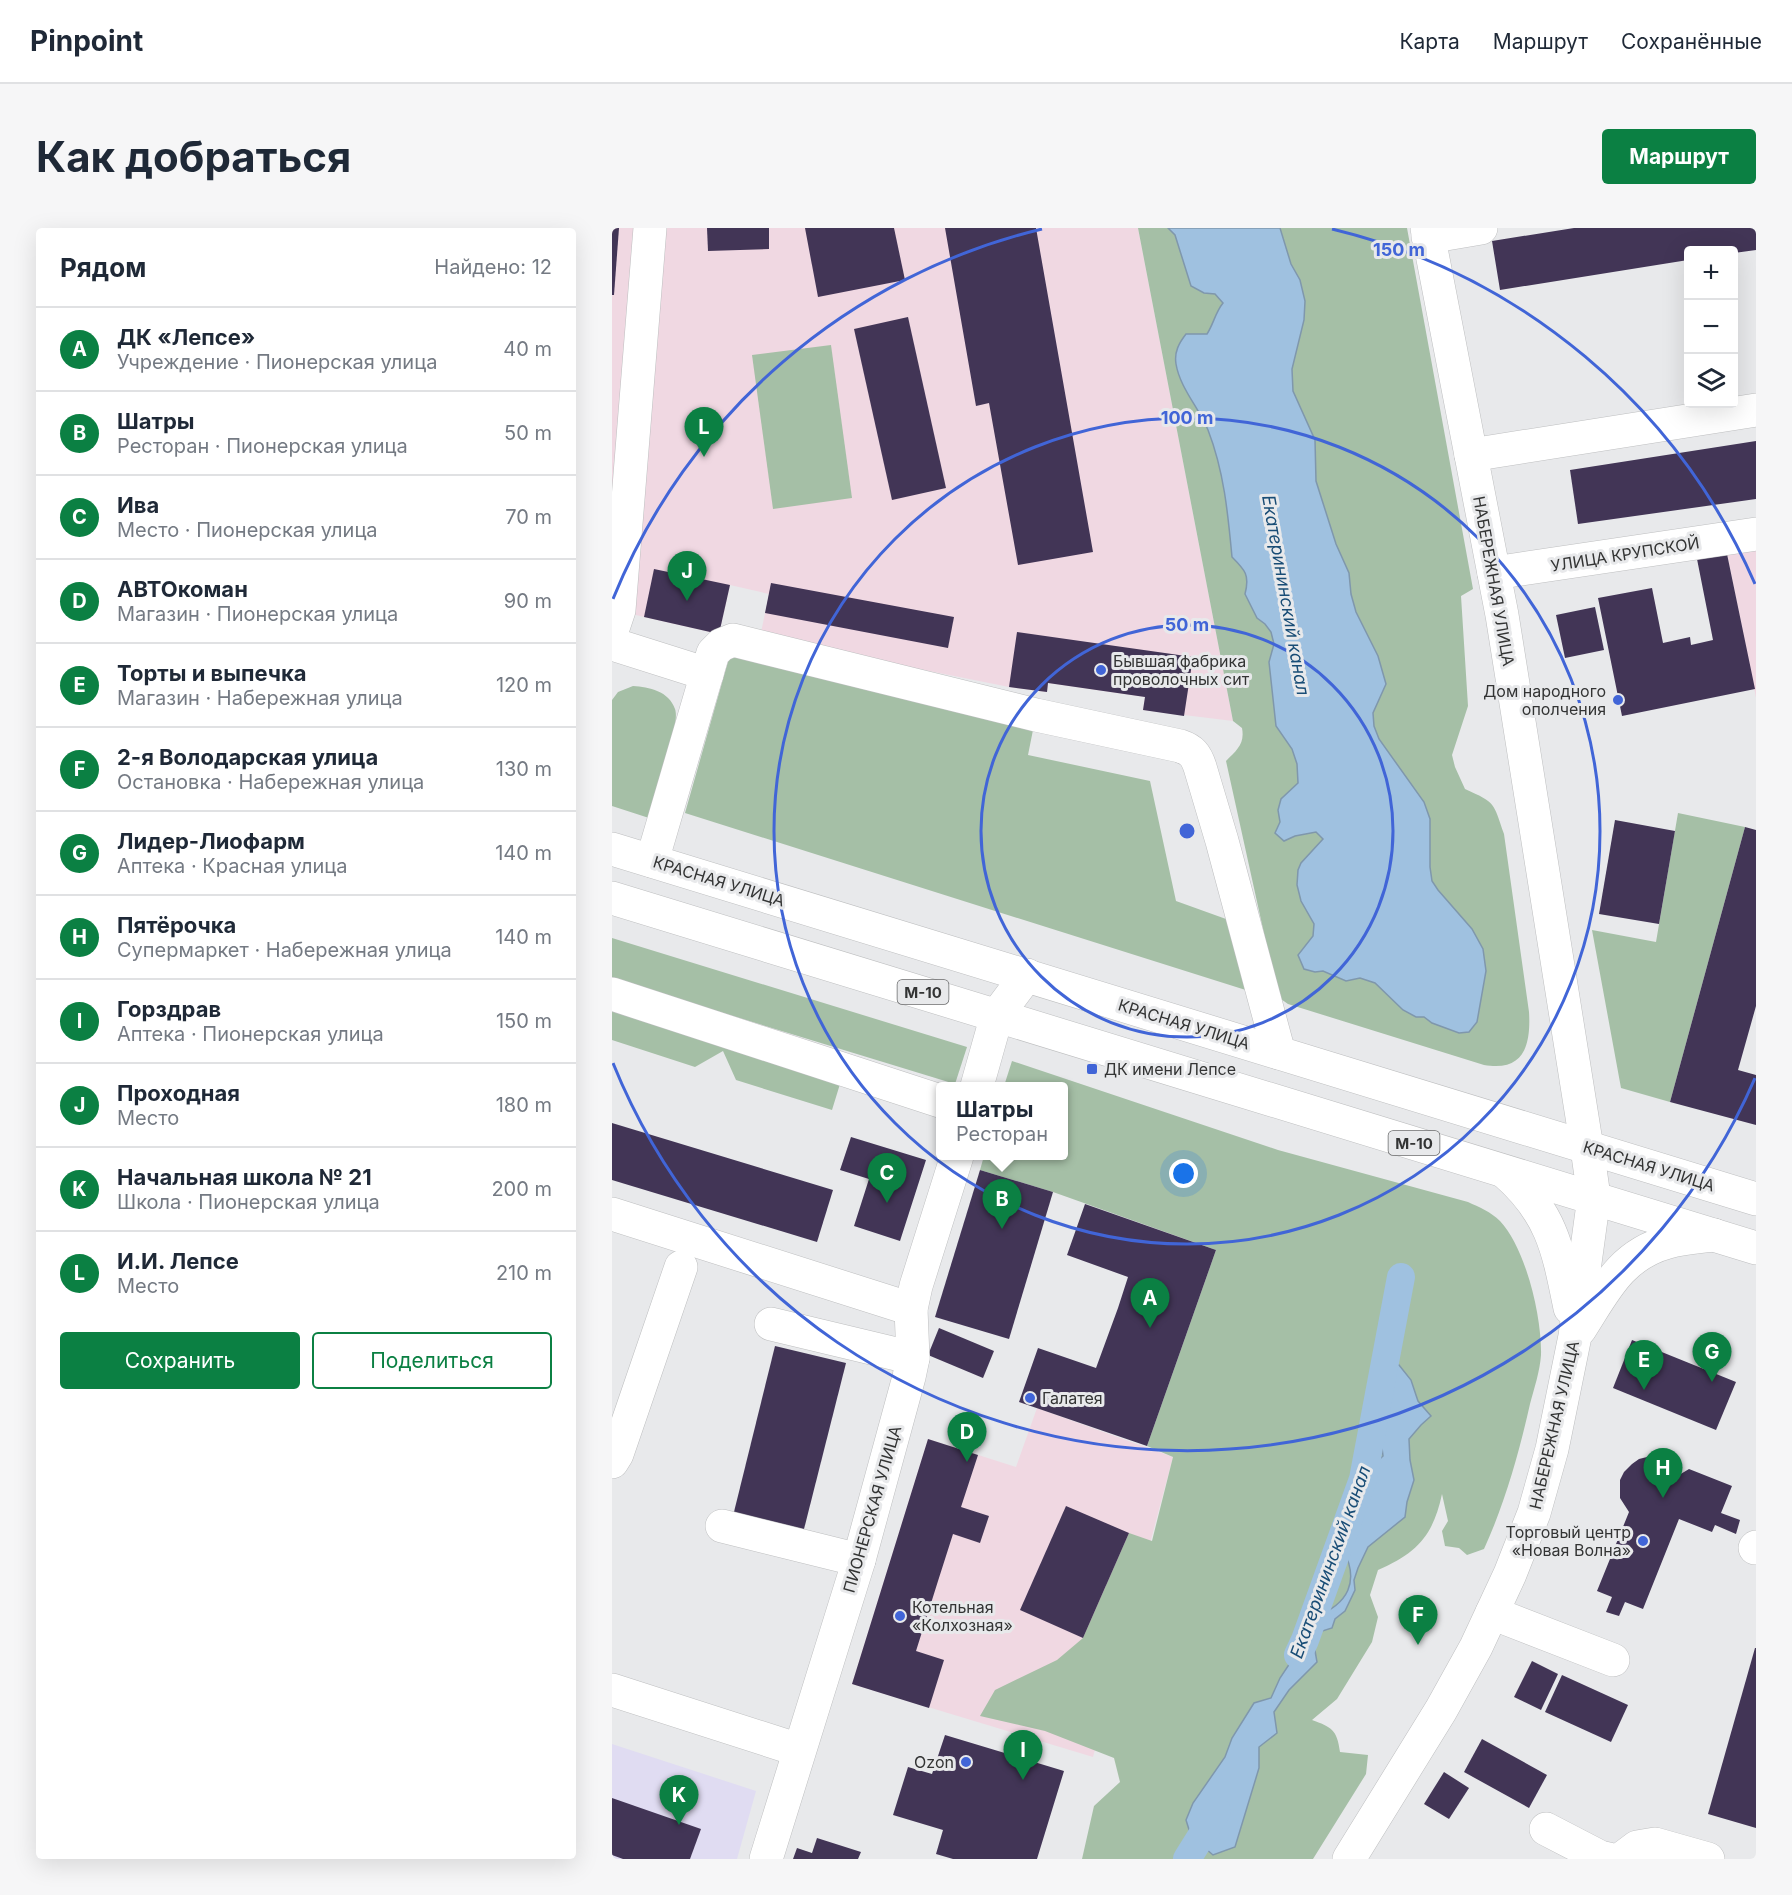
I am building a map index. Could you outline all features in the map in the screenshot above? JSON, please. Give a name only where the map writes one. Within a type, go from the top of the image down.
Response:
[{"type":"main road","points":[[650,228],[619,610],[613,629],[707,674]]},
{"type":"main road","points":[[1427,232],[1481,228]]},
{"type":"main road","name":"НАБЕРЕЖНАЯ УЛИЦА","points":[[1349,1859],[1441,1710],[1476,1647],[1510,1574],[1534,1513],[1552,1449],[1575,1336],[1594,1197],[1494,573],[1427,232]]},
{"type":"main road","points":[[1471,455],[1756,410]]},
{"type":"main road","name":"УЛИЦА КРУПСКОЙ","points":[[1494,573],[1756,534]]},
{"type":"main road","points":[[652,861],[713,653],[721,645],[733,640],[1036,715],[1180,746],[1197,756],[1279,1053]]},
{"type":"main road","name":"КРАСНАЯ УЛИЦА","points":[[612,849],[1756,1199]]},
{"type":"main road","name":"М-10","points":[[612,898],[1756,1248]]},
{"type":"main road","points":[[978,1082],[997,1015],[1027,975]]},
{"type":"main road","points":[[612,994],[936,1100]]},
{"type":"main road","name":"ПИОНЕРСКАЯ УЛИЦА","points":[[766,1859],[858,1560],[913,1358],[911,1309],[955,1160]]},
{"type":"main road","points":[[1505,1172],[1535,1203],[1553,1237],[1564,1274],[1575,1336]]},
{"type":"main road","points":[[612,1214],[911,1309]]},
{"type":"main road","points":[[1575,1336],[1616,1274],[1625,1265],[1667,1242],[1714,1235]]},
{"type":"main road","points":[[612,1462],[617,1454],[681,1267]]},
{"type":"main road","points":[[771,1324],[913,1358]]},
{"type":"main road","points":[[722,1526],[858,1560]]},
{"type":"main road","points":[[1491,1612],[1613,1660]]},
{"type":"main road","points":[[612,1690],[799,1750]]},
{"type":"main road","points":[[1546,1829],[1600,1857],[1609,1859]]},
{"type":"main road","points":[[1621,1859],[1637,1847],[1655,1844],[1708,1859]]},
{"type":"shaded area","points":[[612,228],[1138,228],[1233,721],[1143,710],[1145,697],[1048,683],[1047,692],[1009,687],[760,637],[769,594],[730,585],[719,634],[612,609]]},
{"type":"shaded area","points":[[1756,550],[1756,698],[1727,554]]},
{"type":"shaded area","points":[[1037,1408],[1173,1457],[1093,1757],[852,1684],[928,1439],[1016,1467]]},
{"type":"shaded area","points":[[612,1744],[756,1791],[737,1859],[612,1859]]},
{"type":"green space","points":[[1138,228],[1407,228],[1473,589],[1461,596],[1468,706],[1452,755],[1465,789],[1483,797],[1492,805],[1504,834],[1529,1012],[1526,1045],[1516,1060],[1508,1064],[1484,1065],[1288,1004],[1278,997],[1226,761],[1241,743],[1242,728],[1233,721]]},
{"type":"green space","points":[[831,345],[852,498],[773,509],[752,355]]},
{"type":"green space","points":[[731,651],[1034,725],[1028,755],[1150,781],[1176,901],[1226,919],[1252,992],[685,813]]},
{"type":"green space","points":[[633,686],[645,687],[663,694],[672,703],[676,717],[671,745],[649,818],[612,806],[612,700],[618,692]]},
{"type":"green space","points":[[1678,813],[1745,827],[1670,1102],[1621,1088],[1592,930],[1656,942]]},
{"type":"green space","points":[[612,938],[967,1047],[956,1082],[948,1082],[612,979]]},
{"type":"green space","points":[[612,1007],[840,1084],[832,1110],[736,1080],[723,1051],[695,1067],[612,1040]]},
{"type":"green space","points":[[1012,1061],[1278,1150],[1468,1202],[1489,1212],[1500,1221],[1518,1248],[1531,1284],[1539,1322],[1541,1355],[1537,1380],[1505,1496],[1484,1549],[1467,1555],[1459,1548],[1445,1546],[1442,1531],[1448,1521],[1442,1494],[1434,1521],[1421,1541],[1403,1557],[1378,1570],[1370,1595],[1378,1617],[1372,1642],[1337,1699],[1312,1720],[1332,1730],[1337,1738],[1340,1752],[1368,1755],[1366,1774],[1313,1859],[1082,1859],[1094,1806],[1120,1782],[1114,1758],[1045,1731],[980,1716],[995,1690],[1057,1660],[1083,1638],[1129,1533],[1152,1541],[1173,1457],[1147,1446],[1216,1250],[1053,1192],[980,1170],[983,1160],[1068,1160],[1068,1082],[1005,1082]]},
{"type":"water","points":[[1168,228],[1280,228],[1291,264],[1300,280],[1305,301],[1304,320],[1292,369],[1293,391],[1315,440],[1316,481],[1336,544],[1349,573],[1356,612],[1378,656],[1386,684],[1373,713],[1374,726],[1379,739],[1424,802],[1430,819],[1432,881],[1472,929],[1483,949],[1486,971],[1477,1022],[1469,1032],[1459,1033],[1432,1023],[1424,1017],[1416,1017],[1403,1010],[1375,983],[1360,978],[1346,981],[1323,971],[1315,972],[1304,969],[1298,955],[1313,936],[1314,924],[1301,901],[1297,885],[1298,870],[1301,863],[1323,839],[1316,832],[1295,836],[1284,841],[1275,833],[1280,822],[1278,810],[1281,799],[1298,783],[1297,764],[1292,749],[1276,726],[1269,662],[1274,644],[1271,632],[1257,618],[1245,594],[1247,577],[1232,557],[1227,509],[1218,461],[1208,430],[1181,381],[1176,360],[1178,348],[1186,334],[1207,334],[1223,303],[1215,294],[1204,293],[1191,286],[1175,235]]},
{"type":"water","points":[[1376,1365],[1399,1365],[1411,1380],[1418,1401],[1431,1416],[1409,1439],[1414,1480],[1405,1517],[1368,1547],[1354,1580],[1355,1590],[1345,1611],[1335,1619],[1332,1628],[1319,1632],[1314,1645],[1317,1662],[1289,1690],[1274,1712],[1277,1733],[1259,1747],[1259,1768],[1235,1847],[1213,1855],[1191,1836],[1186,1820],[1193,1803],[1225,1757],[1232,1738],[1254,1703],[1271,1698],[1315,1617],[1336,1606],[1348,1590],[1350,1572],[1343,1549],[1367,1471],[1383,1456],[1380,1432],[1384,1405]]},
{"type":"building","points":[[612,228],[619,228],[614,295],[612,295]]},
{"type":"building","points":[[707,228],[769,228],[769,249],[708,251]]},
{"type":"building","points":[[805,228],[894,228],[905,280],[818,297]]},
{"type":"building","points":[[945,228],[1036,228],[1093,552],[1018,565],[989,403],[976,406]]},
{"type":"building","points":[[1574,228],[1756,228],[1756,250],[1738,252],[1738,246],[1684,246],[1684,261],[1500,290],[1492,241]]},
{"type":"building","points":[[908,317],[946,488],[892,500],[854,329]]},
{"type":"building","points":[[1756,441],[1756,499],[1578,524],[1570,470]]},
{"type":"building","points":[[1727,554],[1755,689],[1622,716],[1598,598],[1652,588],[1663,643],[1690,637],[1691,645],[1713,640],[1697,559]]},
{"type":"building","points":[[654,569],[730,585],[719,634],[644,617]]},
{"type":"building","points":[[771,583],[954,617],[948,648],[765,613]]},
{"type":"building","points":[[1595,607],[1604,650],[1565,658],[1556,615]]},
{"type":"building","name":"Бывшая фабрика проволочных сит","points":[[1017,632],[1193,657],[1184,716],[1143,710],[1145,697],[1048,683],[1047,692],[1009,687]]},
{"type":"building","points":[[1615,820],[1675,831],[1659,924],[1599,914]]},
{"type":"building","points":[[1745,827],[1756,830],[1756,1006],[1738,1070],[1756,1075],[1756,1125],[1670,1102]]},
{"type":"building","points":[[612,1123],[833,1190],[817,1242],[612,1180]]},
{"type":"building","points":[[851,1137],[926,1160],[900,1241],[854,1226],[869,1179],[840,1170]]},
{"type":"building","points":[[980,1170],[1053,1192],[1009,1339],[935,1317]]},
{"type":"building","points":[[1085,1204],[1216,1250],[1147,1446],[1019,1402],[1038,1348],[1096,1368],[1118,1308],[1128,1277],[1067,1255]]},
{"type":"building","points":[[939,1328],[994,1351],[983,1378],[928,1355]]},
{"type":"building","points":[[1632,1340],[1736,1382],[1716,1430],[1613,1388]]},
{"type":"building","points":[[775,1346],[846,1363],[802,1537],[732,1520]]},
{"type":"building","points":[[928,1439],[978,1455],[961,1507],[989,1516],[980,1543],[953,1534],[916,1651],[944,1660],[929,1708],[852,1684]]},
{"type":"building","name":"Торговый центр «Новая Волна»","points":[[1647,1457],[1665,1461],[1672,1465],[1679,1475],[1689,1469],[1732,1486],[1721,1513],[1740,1520],[1736,1534],[1715,1525],[1712,1532],[1679,1519],[1643,1609],[1625,1602],[1619,1616],[1606,1612],[1612,1597],[1597,1591],[1629,1512],[1620,1498],[1620,1480],[1632,1464]]},
{"type":"building","points":[[1066,1506],[1129,1533],[1083,1638],[1020,1610]]},
{"type":"building","points":[[1756,1648],[1756,1828],[1708,1814]]},
{"type":"building","points":[[1532,1661],[1558,1674],[1541,1710],[1514,1697]]},
{"type":"building","points":[[1562,1675],[1628,1705],[1611,1742],[1545,1712]]},
{"type":"building","points":[[945,1735],[1064,1771],[1037,1859],[953,1859],[936,1854],[943,1830],[893,1815],[908,1767],[932,1774]]},
{"type":"building","points":[[1482,1739],[1547,1775],[1529,1808],[1464,1772]]},
{"type":"building","points":[[1444,1772],[1469,1788],[1449,1819],[1424,1804]]},
{"type":"building","points":[[612,1798],[701,1829],[690,1859],[623,1859],[612,1855]]},
{"type":"building","points":[[817,1838],[861,1852],[858,1859],[793,1859],[797,1848],[812,1853]]},
{"type":"waterway","name":"Екатерининский канал","points":[[1298,1655],[1363,1479],[1401,1277]]},
{"type":"waterway","name":"Екатерининский канал","points":[[1187,1859],[1217,1811]]},
{"type":"place","name":"И.И. Лепсе","points":[[704,457]]},
{"type":"place","name":"Проходная","points":[[687,601]]},
{"type":"place","name":"Бывшая фабрика проволочных сит","points":[[1101,670]]},
{"type":"place","name":"Дом народного ополчения","points":[[1618,700]]},
{"type":"place","name":"ДК имени Лепсе","points":[[1092,1069]]},
{"type":"place","name":"Ива","points":[[887,1203]]},
{"type":"place","name":"Шатры","points":[[1002,1229]]},
{"type":"place","name":"ДК «Лепсе»","points":[[1150,1328]]},
{"type":"place","name":"Лидер-Лиофарм","points":[[1712,1382]]},
{"type":"place","name":"Торты и выпечка","points":[[1644,1390]]},
{"type":"place","name":"Галатея","points":[[1030,1398]]},
{"type":"place","name":"АВТОкоман","points":[[967,1462]]},
{"type":"place","name":"Пятёрочка","points":[[1663,1498]]},
{"type":"place","name":"Торговый центр «Новая Волна»","points":[[1643,1541]]},
{"type":"place","name":"Котельная «Колхозная»","points":[[900,1616]]},
{"type":"place","name":"2-я Володарская улица","points":[[1418,1645]]},
{"type":"place","name":"Ozon","points":[[966,1762]]},
{"type":"place","name":"Горздрав","points":[[1023,1780]]},
{"type":"place","name":"Начальная школа № 21","points":[[679,1825]]}]
